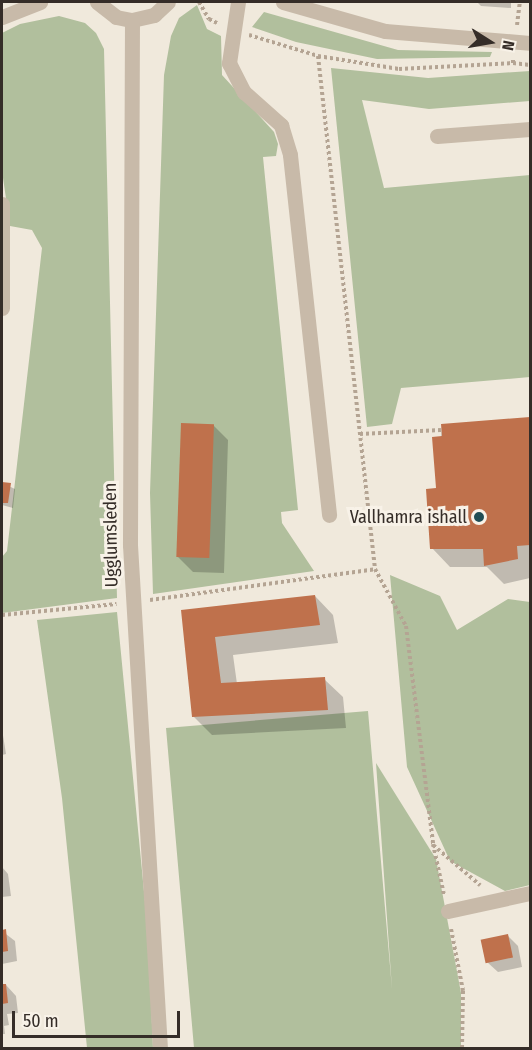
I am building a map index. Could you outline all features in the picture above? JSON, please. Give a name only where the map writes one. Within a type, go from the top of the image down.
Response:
[{"type":"street","points":[[2,17],[40,2]]},
{"type":"street","points":[[97,2],[109,13],[132,20],[154,15],[168,2]]},
{"type":"street","points":[[238,2],[232,29],[229,63],[235,76],[286,136],[329,515]]},
{"type":"street","points":[[283,2],[385,31],[531,43]]},
{"type":"street","name":"Ugglumsleden","points":[[132,20],[132,602],[160,1048]]},
{"type":"street","points":[[437,136],[531,129]]},
{"type":"street","points":[[2,204],[2,308]]},
{"type":"street","points":[[448,911],[531,893]]},
{"type":"path","points":[[199,2],[209,19],[232,29],[318,56],[381,68],[513,63],[531,65]]},
{"type":"path","points":[[513,63],[520,2]]},
{"type":"path","points":[[318,56],[316,66],[375,569],[406,626],[433,844],[464,991],[462,1048]]},
{"type":"path","points":[[360,434],[441,430]]},
{"type":"path","points":[[2,615],[132,602],[375,569]]},
{"type":"path","points":[[433,844],[497,900]]},
{"type":"green space","points":[[197,5],[207,29],[221,36],[222,75],[274,132],[278,144],[276,156],[263,157],[298,510],[281,512],[282,523],[314,571],[153,594],[150,493],[164,75],[171,36],[179,18]]},
{"type":"green space","points":[[264,12],[398,50],[492,52],[490,57],[377,59],[296,42],[252,27]]},
{"type":"green space","points":[[59,16],[85,23],[96,33],[104,49],[117,598],[2,613],[2,557],[7,551],[42,248],[32,230],[10,226],[2,171],[2,33],[20,24]]},
{"type":"green space","points":[[331,68],[428,78],[530,71],[530,101],[429,109],[362,100],[384,188],[530,175],[530,377],[401,388],[392,424],[367,427]]},
{"type":"green space","points":[[390,575],[440,596],[457,630],[508,599],[530,602],[530,885],[505,891],[450,861],[407,767]]},
{"type":"green space","points":[[117,612],[148,933],[153,1048],[87,1048],[62,798],[37,620]]},
{"type":"green space","points":[[368,711],[392,989],[376,763],[436,859],[461,993],[461,1048],[194,1048],[166,728]]},
{"type":"building","name":"Vallhamra ishall","points":[[530,417],[530,545],[517,546],[518,559],[484,566],[483,549],[430,549],[426,489],[436,488],[432,437],[442,436],[441,424]]},
{"type":"building","points":[[181,423],[214,424],[209,558],[176,557]]},
{"type":"building","points":[[2,482],[11,483],[8,503],[2,503]]},
{"type":"building","points":[[315,595],[320,625],[215,637],[221,683],[325,677],[328,710],[192,717],[181,610]]},
{"type":"building","points":[[6,929],[8,951],[2,952],[2,930]]},
{"type":"building","points":[[508,934],[513,957],[486,963],[481,940]]},
{"type":"building","points":[[2,984],[6,984],[8,1003],[2,1004]]},
{"type":"place","name":"Vallhamra ishall","points":[[479,517]]}]
